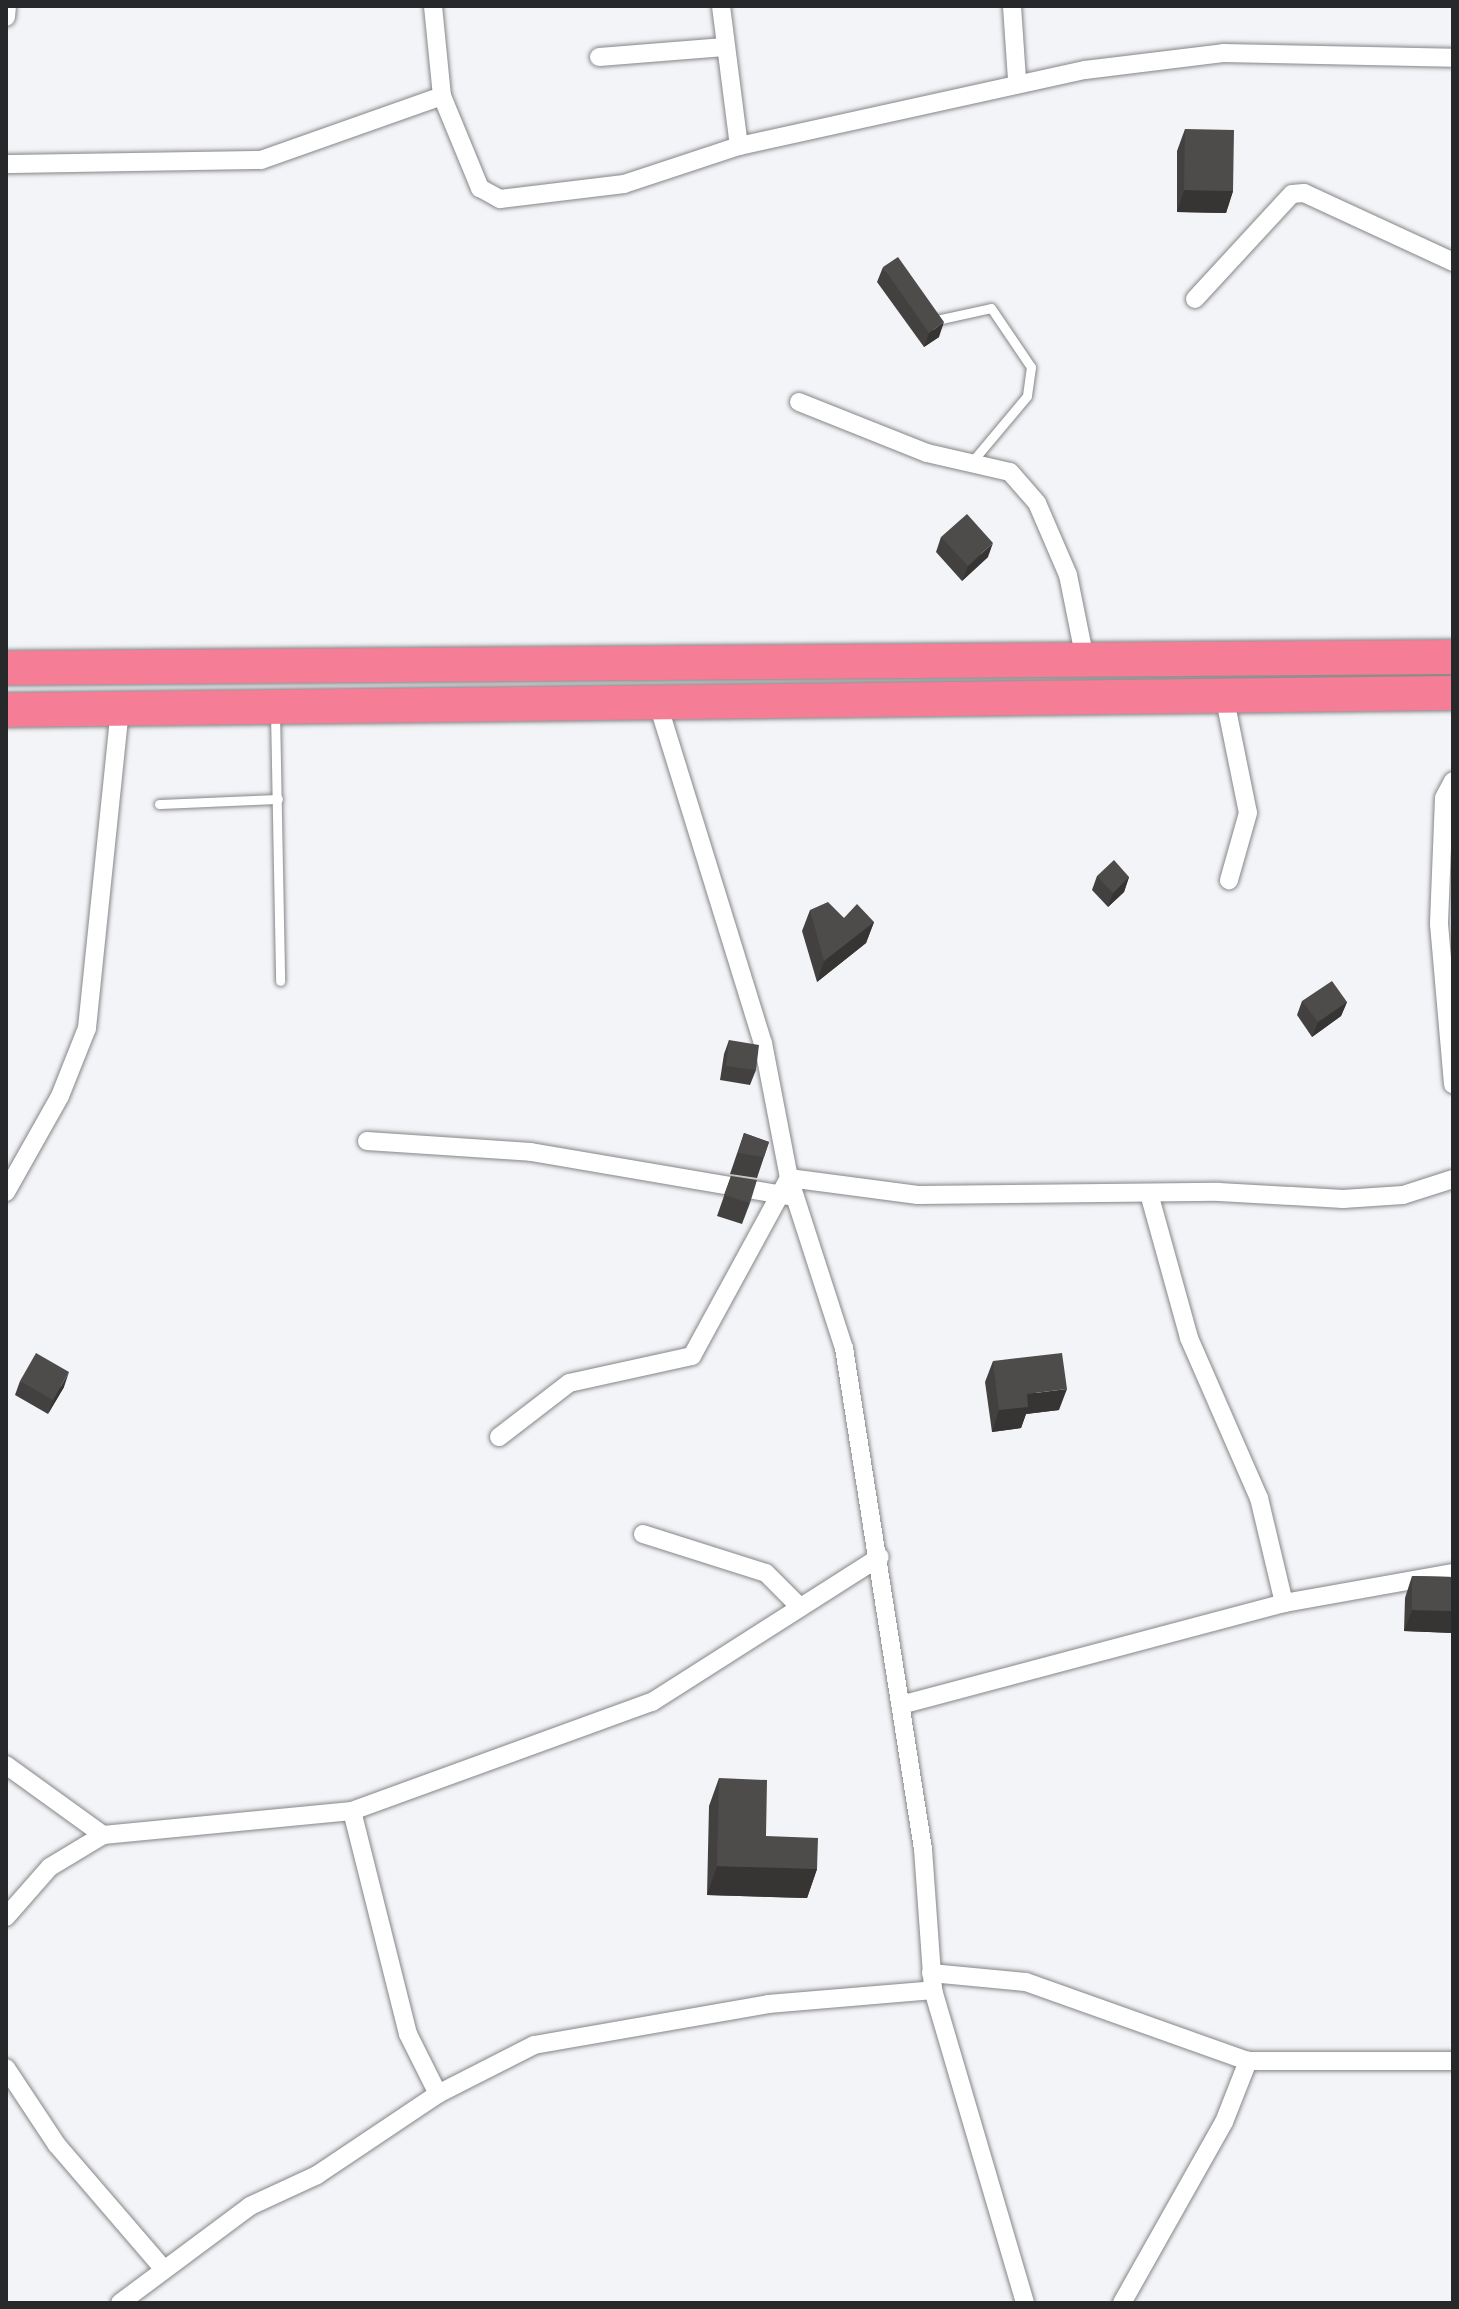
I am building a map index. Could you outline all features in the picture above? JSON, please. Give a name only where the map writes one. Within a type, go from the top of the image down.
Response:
[{"type":"highway","points":[[6,668],[1453,657]]},
{"type":"highway","points":[[6,710],[1453,693]]},
{"type":"street","points":[[6,17],[7,6]]},
{"type":"street","points":[[433,6],[442,96],[480,188],[500,199],[624,184],[739,146],[1017,80],[1223,53],[1453,58]]},
{"type":"street","points":[[721,6],[722,47],[739,146]]},
{"type":"street","points":[[1012,6],[1017,80]]},
{"type":"street","points":[[599,57],[722,47]]},
{"type":"street","points":[[6,164],[261,160],[442,96]]},
{"type":"street","points":[[1195,299],[1292,194],[1304,193],[1453,262]]},
{"type":"street","points":[[799,402],[927,453],[975,458],[1010,472],[1037,503],[1068,575],[1085,659]]},
{"type":"street","points":[[1224,695],[1248,813],[1229,880]]},
{"type":"street","points":[[657,701],[763,1043],[788,1190],[844,1348],[880,1557],[901,1705],[932,1981],[1025,2303]]},
{"type":"street","points":[[6,1192],[60,1096],[87,1028],[120,709]]},
{"type":"street","points":[[1453,781],[1444,798],[1439,924],[1453,1084]]},
{"type":"street","points":[[367,1141],[531,1152],[788,1190],[918,1195],[1150,1197],[1219,1192],[1343,1199],[1403,1195],[1453,1179]]},
{"type":"street","points":[[499,1437],[569,1383],[692,1356],[788,1190]]},
{"type":"street","points":[[1150,1197],[1189,1338],[1259,1498],[1284,1603]]},
{"type":"street","points":[[643,1534],[766,1573],[798,1605]]},
{"type":"street","points":[[6,1917],[50,1867],[103,1835],[352,1811],[652,1702],[798,1605],[880,1557]]},
{"type":"street","points":[[901,1705],[1284,1603],[1453,1573]]},
{"type":"street","points":[[6,1765],[103,1835]]},
{"type":"street","points":[[352,1811],[408,2034],[438,2094]]},
{"type":"street","points":[[120,2303],[162,2267],[438,2094],[534,2045],[602,2027],[932,1981],[1026,1982],[1248,2061],[1453,2061]]},
{"type":"street","points":[[1122,2303],[1224,2122],[1248,2061]]},
{"type":"street","points":[[6,2068],[57,2145],[162,2267]]},
{"type":"lane","points":[[932,321],[991,308],[1031,367],[1027,396],[975,458]]},
{"type":"lane","points":[[275,705],[280,981]]},
{"type":"lane","points":[[159,804],[278,799]]},
{"type":"building","points":[[1185,129],[1234,130],[1233,191],[1184,190]]},
{"type":"building","points":[[898,257],[944,322],[929,333],[883,267]]},
{"type":"building","points":[[967,514],[993,543],[968,566],[941,537]]},
{"type":"building","points":[[1114,860],[1129,877],[1113,893],[1097,876]]},
{"type":"building","points":[[828,902],[844,918],[857,904],[874,922],[824,961],[810,910]]},
{"type":"building","points":[[1332,981],[1347,1002],[1318,1022],[1302,1001]]},
{"type":"building","points":[[729,1040],[759,1045],[756,1070],[726,1066]]},
{"type":"building","points":[[744,1133],[769,1142],[764,1157],[738,1153]]},
{"type":"building","points":[[731,1176],[757,1180],[750,1203],[724,1195]]},
{"type":"building","points":[[36,1353],[69,1372],[53,1400],[20,1381]]},
{"type":"building","points":[[1062,1353],[1067,1389],[1027,1394],[1028,1407],[999,1410],[993,1361]]},
{"type":"building","points":[[1412,1576],[1453,1577],[1453,1611],[1412,1610]]},
{"type":"building","points":[[719,1778],[767,1780],[766,1836],[818,1838],[817,1869],[717,1866]]}]
